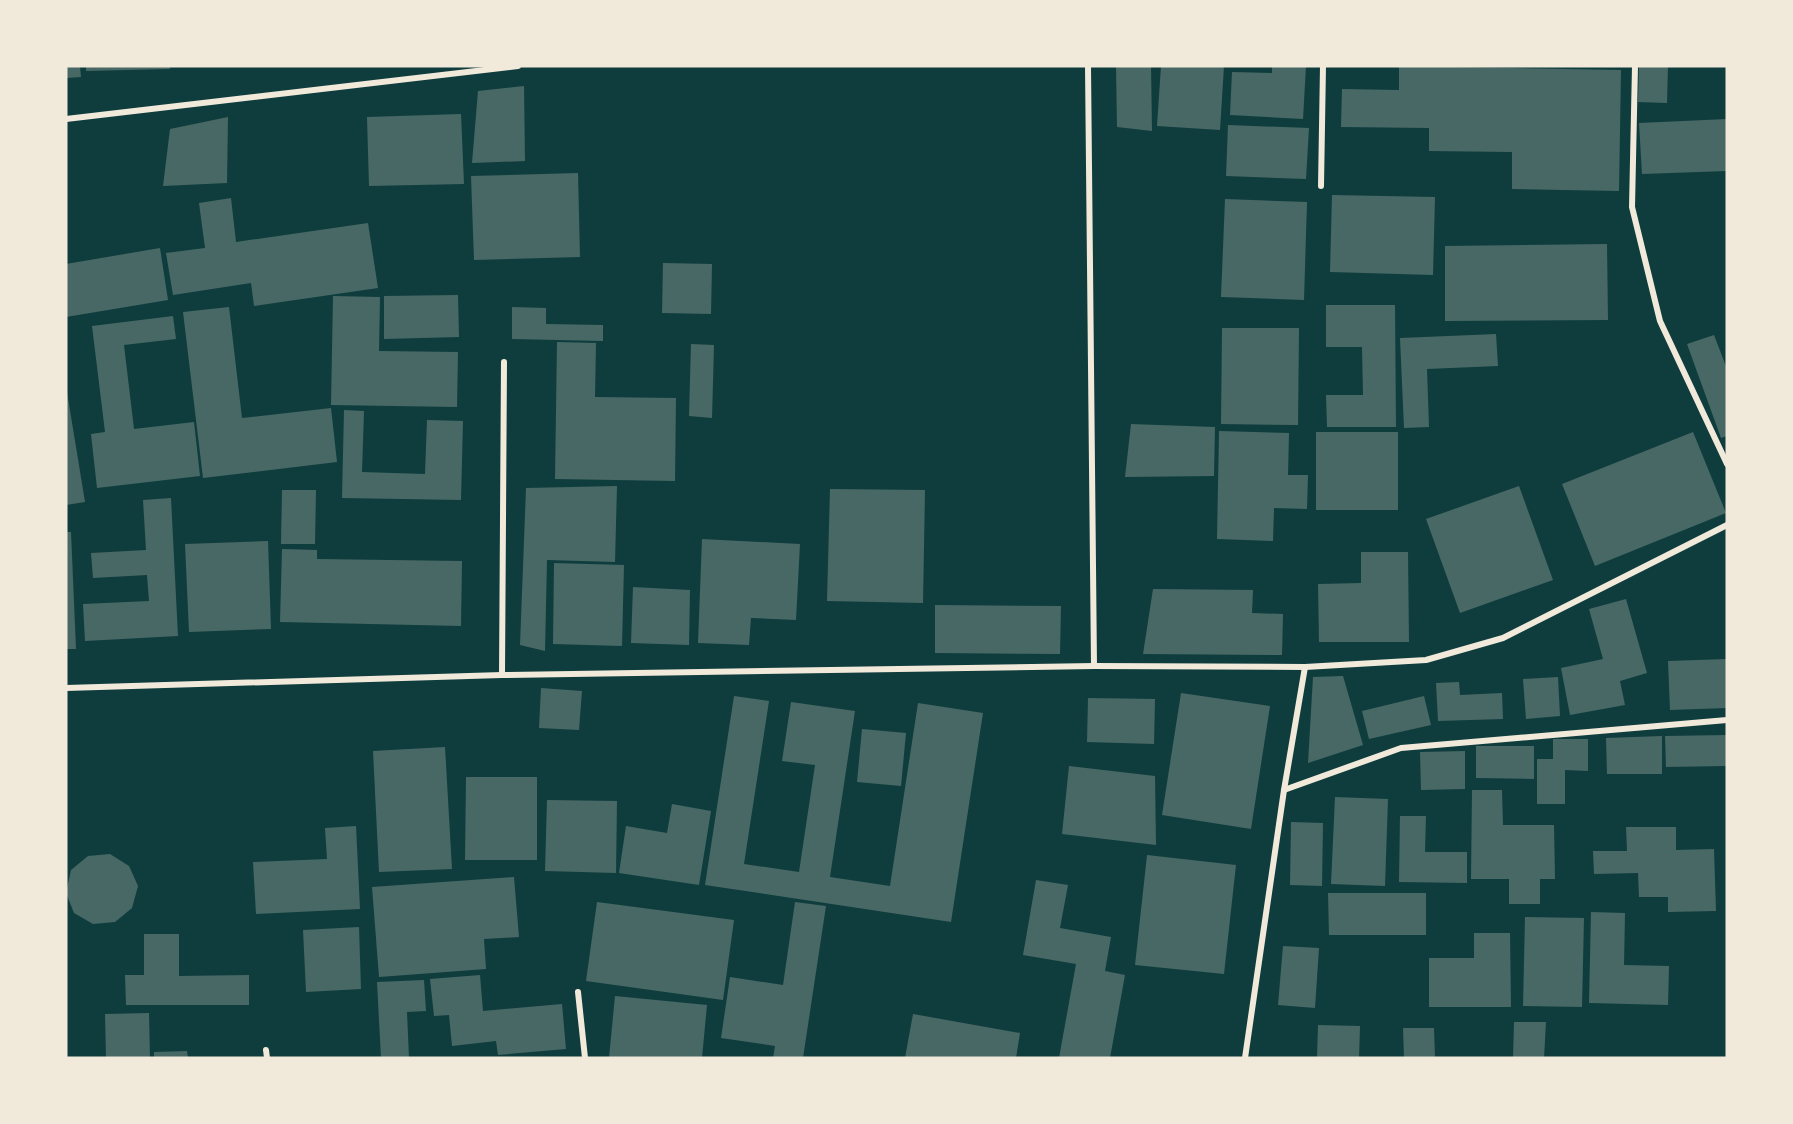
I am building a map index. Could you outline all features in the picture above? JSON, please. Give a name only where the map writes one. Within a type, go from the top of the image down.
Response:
[{"type":"street","points":[[66,119],[518,66]]},
{"type":"street","points":[[1088,66],[1095,666]]},
{"type":"street","points":[[1321,186],[1323,66]]},
{"type":"street","points":[[1635,66],[1632,207],[1660,321],[1727,464]]},
{"type":"street","points":[[502,675],[504,362]]},
{"type":"street","points":[[66,688],[502,675],[1095,666],[1305,667],[1426,660],[1503,638],[1727,525]]},
{"type":"street","points":[[1245,1058],[1284,790],[1305,667]]},
{"type":"street","points":[[1284,790],[1401,748],[1727,720]]},
{"type":"street","points":[[578,992],[585,1058]]},
{"type":"building","points":[[66,66],[80,66],[81,77],[66,78]]},
{"type":"building","points":[[86,66],[170,66],[170,69],[86,71]]},
{"type":"building","points":[[1116,66],[1151,66],[1152,131],[1117,127]]},
{"type":"building","points":[[1161,66],[1224,66],[1220,130],[1157,126]]},
{"type":"building","points":[[1272,66],[1306,66],[1303,119],[1230,115],[1232,72],[1272,73]]},
{"type":"building","points":[[1399,66],[1621,70],[1619,191],[1512,189],[1512,152],[1429,151],[1429,128],[1341,127],[1342,89],[1399,90]]},
{"type":"building","points":[[1639,66],[1668,66],[1667,103],[1638,102]]},
{"type":"building","points":[[524,86],[525,161],[472,163],[478,91]]},
{"type":"building","points":[[461,114],[464,184],[369,186],[367,117]]},
{"type":"building","points":[[228,117],[227,183],[163,186],[170,129]]},
{"type":"building","points":[[1727,119],[1727,171],[1642,174],[1639,123]]},
{"type":"building","points":[[1228,125],[1309,128],[1306,179],[1226,176]]},
{"type":"building","points":[[578,173],[580,257],[474,260],[471,176]]},
{"type":"building","points":[[1332,195],[1435,197],[1433,275],[1330,272]]},
{"type":"building","points":[[231,198],[236,242],[368,223],[378,288],[254,306],[251,283],[173,295],[166,253],[205,248],[199,203]]},
{"type":"building","points":[[1225,199],[1307,202],[1304,300],[1221,297]]},
{"type":"building","points":[[1607,244],[1608,320],[1445,321],[1445,246]]},
{"type":"building","points":[[160,248],[168,300],[66,317],[66,264]]},
{"type":"building","points":[[663,263],[712,264],[711,314],[662,313]]},
{"type":"building","points":[[458,295],[459,337],[384,339],[384,296]]},
{"type":"building","points":[[333,296],[380,297],[379,351],[458,352],[457,407],[331,405]]},
{"type":"building","points":[[1326,305],[1395,305],[1396,427],[1327,427],[1326,395],[1363,395],[1362,347],[1326,347]]},
{"type":"building","points":[[229,307],[242,418],[331,408],[337,462],[203,478],[183,312]]},
{"type":"building","points":[[512,307],[546,308],[546,324],[603,325],[603,341],[512,339]]},
{"type":"building","points":[[173,316],[176,339],[124,345],[134,429],[194,422],[200,476],[97,488],[91,434],[105,432],[92,326]]},
{"type":"building","points":[[1222,328],[1299,328],[1298,425],[1221,424]]},
{"type":"building","points":[[1496,334],[1498,366],[1427,369],[1429,427],[1404,428],[1400,338]]},
{"type":"building","points":[[1714,335],[1727,369],[1727,436],[1721,438],[1687,344]]},
{"type":"building","points":[[557,342],[596,343],[595,397],[676,398],[675,481],[555,479]]},
{"type":"building","points":[[691,344],[714,345],[712,418],[689,416]]},
{"type":"building","points":[[66,386],[85,502],[66,505]]},
{"type":"building","points":[[344,410],[364,411],[362,472],[425,474],[427,420],[463,421],[461,500],[342,498]]},
{"type":"building","points":[[1131,424],[1215,427],[1214,476],[1125,477]]},
{"type":"building","points":[[1219,431],[1289,433],[1288,475],[1308,475],[1307,509],[1274,508],[1273,541],[1217,539]]},
{"type":"building","points":[[1316,432],[1398,432],[1398,510],[1316,510]]},
{"type":"building","points":[[1693,432],[1726,513],[1595,566],[1562,484]]},
{"type":"building","points":[[617,486],[615,562],[547,560],[545,651],[520,645],[526,488]]},
{"type":"building","points":[[1519,486],[1553,580],[1460,613],[1426,519]]},
{"type":"building","points":[[830,489],[925,490],[923,603],[827,601]]},
{"type":"building","points":[[282,490],[316,490],[315,544],[281,544]]},
{"type":"building","points":[[171,498],[178,636],[85,641],[83,604],[149,601],[147,575],[93,578],[91,553],[146,550],[143,500]]},
{"type":"building","points":[[66,532],[71,532],[76,649],[66,649]]},
{"type":"building","points":[[702,539],[800,544],[796,620],[751,618],[749,645],[698,643]]},
{"type":"building","points":[[268,541],[271,629],[189,632],[185,544]]},
{"type":"building","points":[[282,549],[317,550],[317,559],[462,561],[461,626],[280,622]]},
{"type":"building","points":[[1361,552],[1408,552],[1409,642],[1319,642],[1318,584],[1361,583]]},
{"type":"building","points":[[554,563],[624,565],[622,646],[553,644]]},
{"type":"building","points":[[633,587],[690,590],[689,645],[631,643]]},
{"type":"building","points":[[1153,589],[1253,590],[1252,613],[1283,614],[1282,655],[1143,654]]},
{"type":"building","points":[[1626,599],[1647,673],[1620,681],[1625,705],[1570,715],[1561,668],[1603,659],[1589,609]]},
{"type":"building","points":[[935,605],[1061,606],[1060,654],[935,653]]},
{"type":"building","points":[[1727,659],[1727,708],[1670,710],[1668,661]]},
{"type":"building","points":[[1343,676],[1363,745],[1308,763],[1313,677]]},
{"type":"building","points":[[1558,677],[1560,716],[1526,719],[1523,679]]},
{"type":"building","points":[[1459,682],[1460,695],[1502,693],[1503,719],[1438,721],[1436,683]]},
{"type":"building","points":[[541,688],[582,691],[579,730],[539,728]]},
{"type":"building","points":[[1181,693],[1270,706],[1251,829],[1162,815]]},
{"type":"building","points":[[734,696],[769,701],[744,864],[799,872],[815,765],[782,761],[791,702],[855,711],[830,877],[890,886],[918,703],[983,713],[951,922],[705,885]]},
{"type":"building","points":[[1424,696],[1431,725],[1369,739],[1362,711]]},
{"type":"building","points":[[1088,698],[1155,699],[1154,744],[1087,742]]},
{"type":"building","points":[[862,729],[906,733],[901,786],[857,782]]},
{"type":"building","points":[[1727,735],[1727,766],[1666,767],[1665,736]]},
{"type":"building","points":[[1662,736],[1662,774],[1607,774],[1606,738]]},
{"type":"building","points":[[1553,739],[1588,739],[1588,771],[1565,770],[1565,804],[1537,804],[1537,759],[1553,759]]},
{"type":"building","points":[[1476,746],[1534,746],[1534,779],[1476,778]]},
{"type":"building","points":[[445,747],[452,869],[379,872],[373,751]]},
{"type":"building","points":[[1465,751],[1465,789],[1421,790],[1420,752]]},
{"type":"building","points":[[1069,766],[1155,776],[1156,845],[1062,834]]},
{"type":"building","points":[[466,777],[537,777],[537,860],[465,860]]},
{"type":"building","points":[[1472,790],[1502,790],[1503,825],[1554,825],[1555,879],[1540,879],[1540,904],[1509,904],[1509,879],[1471,879]]},
{"type":"building","points":[[1335,797],[1388,799],[1385,886],[1331,884]]},
{"type":"building","points":[[547,800],[617,801],[616,873],[545,871]]},
{"type":"building","points":[[672,804],[711,811],[699,885],[619,873],[626,826],[667,833]]},
{"type":"building","points":[[1400,816],[1426,816],[1425,852],[1467,852],[1467,883],[1399,882]]},
{"type":"building","points":[[1291,822],[1323,823],[1322,886],[1290,885]]},
{"type":"building","points":[[356,826],[360,909],[256,914],[253,862],[327,859],[325,828]]},
{"type":"building","points":[[1626,827],[1676,827],[1676,850],[1714,849],[1716,911],[1668,912],[1668,897],[1639,897],[1638,873],[1594,874],[1593,851],[1627,851]]},
{"type":"building","points":[[110,854],[129,866],[138,886],[132,908],[115,922],[93,924],[74,913],[66,893],[71,870],[88,856]]},
{"type":"building","points":[[1147,855],[1236,865],[1224,974],[1135,965]]},
{"type":"building","points":[[514,877],[519,937],[484,939],[486,969],[379,977],[372,887]]},
{"type":"building","points":[[1036,880],[1068,885],[1060,928],[1111,937],[1105,971],[1125,975],[1110,1058],[1059,1058],[1076,964],[1023,955]]},
{"type":"building","points":[[1328,893],[1426,893],[1426,935],[1329,935]]},
{"type":"building","points":[[597,902],[734,920],[723,1000],[586,981]]},
{"type":"building","points":[[795,902],[826,906],[803,1058],[773,1058],[775,1046],[721,1038],[730,977],[783,985]]},
{"type":"building","points":[[1591,912],[1625,913],[1624,965],[1669,966],[1668,1005],[1589,1003]]},
{"type":"building","points":[[1525,917],[1584,918],[1582,1007],[1523,1006]]},
{"type":"building","points":[[359,927],[361,989],[306,992],[303,930]]},
{"type":"building","points":[[1474,933],[1510,933],[1511,1007],[1429,1007],[1429,958],[1474,958]]},
{"type":"building","points":[[144,934],[179,934],[179,976],[249,975],[249,1005],[126,1005],[125,975],[144,975]]},
{"type":"building","points":[[1283,946],[1319,948],[1315,1008],[1278,1005]]},
{"type":"building","points":[[480,975],[483,1011],[562,1004],[566,1049],[498,1055],[496,1041],[452,1046],[449,1015],[434,1016],[430,979]]},
{"type":"building","points":[[424,980],[426,1011],[407,1012],[409,1058],[381,1058],[377,982]]},
{"type":"building","points":[[615,996],[707,1005],[702,1058],[609,1058]]},
{"type":"building","points":[[149,1013],[150,1058],[106,1058],[105,1014]]},
{"type":"building","points":[[913,1014],[1020,1033],[1016,1058],[905,1058]]},
{"type":"building","points":[[1514,1022],[1546,1022],[1544,1058],[1513,1058]]},
{"type":"building","points":[[1318,1025],[1360,1026],[1359,1058],[1317,1058]]},
{"type":"building","points":[[1403,1028],[1434,1028],[1435,1058],[1404,1058]]},
{"type":"building","points":[[187,1051],[188,1058],[154,1058],[154,1052]]}]
